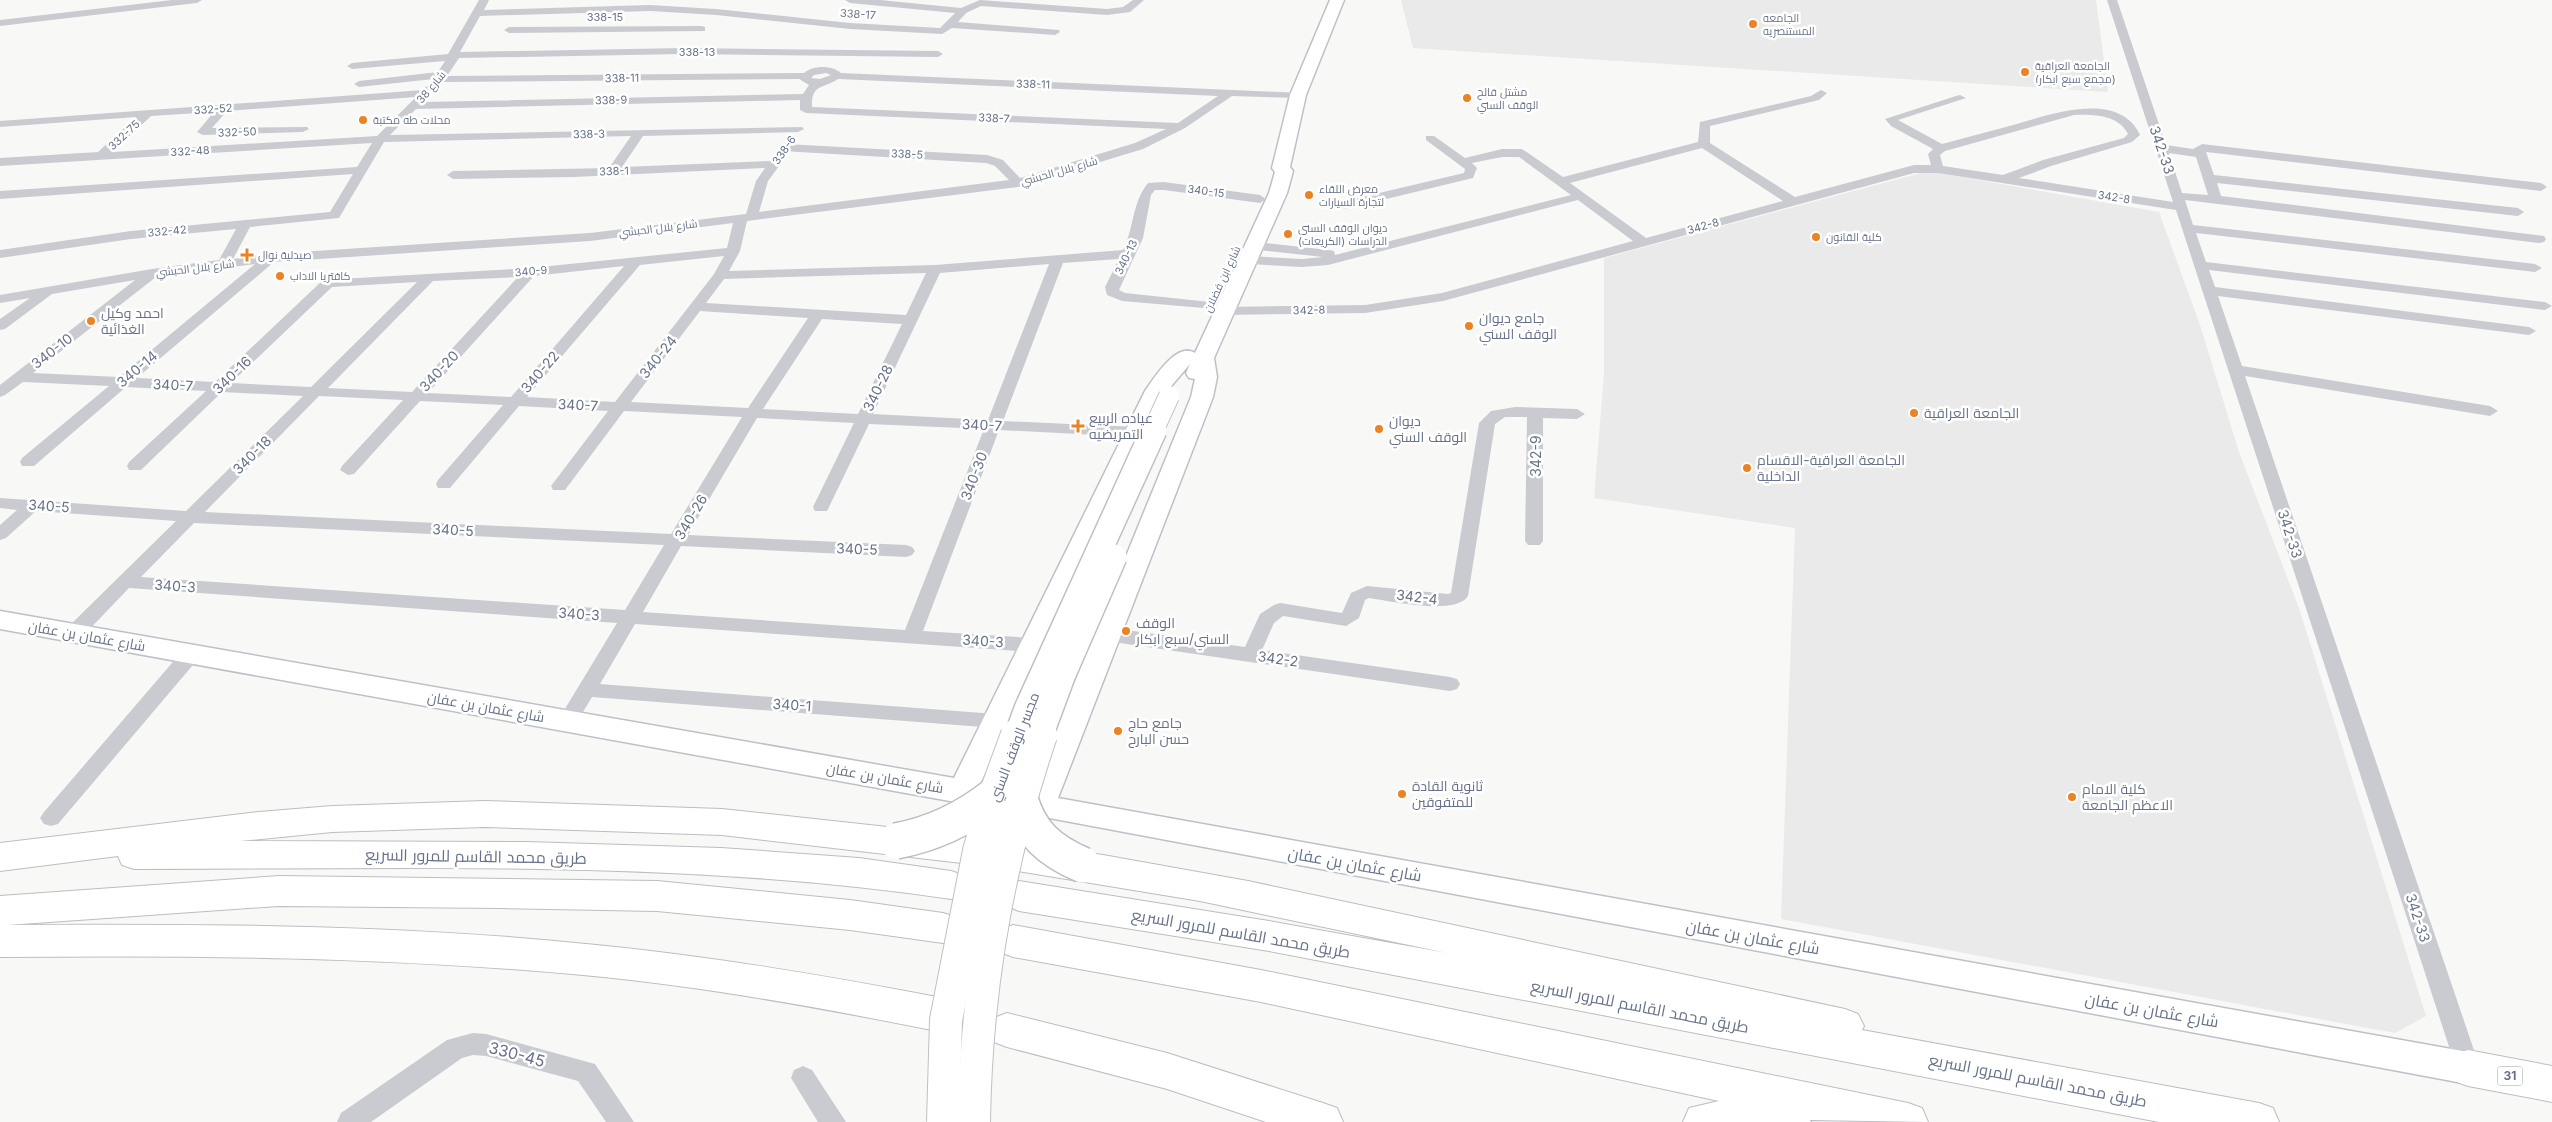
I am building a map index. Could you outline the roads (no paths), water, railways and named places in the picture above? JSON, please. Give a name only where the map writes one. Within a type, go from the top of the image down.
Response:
[{"type":"highway","points":[[896,841],[933,833],[950,826],[982,807],[1004,798],[1024,816],[1033,832],[1046,846],[1063,857],[1083,865]]},
{"type":"highway","points":[[0,857],[259,825],[351,818],[485,814],[722,822],[896,841],[1083,865],[1208,888],[1450,938],[1850,1027],[1986,1071]]},
{"type":"highway","name":"طريق محمد القاسم للمرور السريع","points":[[0,861],[133,854],[503,855],[683,859],[845,870],[951,885]]},
{"type":"highway","points":[[0,911],[279,891],[510,893],[657,896],[850,915],[943,928]]},
{"type":"highway","name":"طريق محمد القاسم للمرور السريع","points":[[1019,896],[1269,936],[2259,1122]]},
{"type":"highway","points":[[0,941],[292,941],[516,952],[656,966],[741,977],[932,1013]]},
{"type":"highway","points":[[1013,941],[1261,986],[1908,1122]]},
{"type":"highway","points":[[1007,1030],[1167,1071],[1323,1122]]},
{"type":"highway","name":"31","points":[[2468,1068],[2552,1084]]},
{"type":"highway","points":[[1703,1122],[1728,1118],[1791,1122]]},
{"type":"street","points":[[0,23],[197,0]]},
{"type":"street","name":"شارع 38","points":[[334,215],[380,139],[415,106],[441,77],[455,56],[484,0]]},
{"type":"street","points":[[850,0],[859,11],[962,11],[986,2],[1119,12],[1133,6],[1139,0]]},
{"type":"street","name":"شارع ابن فضلان","points":[[1217,309],[1252,253],[1280,187],[1284,171],[1281,168],[1298,95],[1337,0]]},
{"type":"street","name":"342-33","points":[[2112,0],[2468,1068]]},
{"type":"street","name":"338-17","points":[[478,13],[654,4],[716,12],[859,11],[942,31],[950,26],[1055,32]]},
{"type":"street","points":[[950,26],[962,11]]},
{"type":"street","points":[[683,51],[716,12]]},
{"type":"street","points":[[632,52],[652,29]]},
{"type":"street","name":"338-15","points":[[509,30],[701,29]]},
{"type":"street","points":[[521,54],[542,30]]},
{"type":"street","name":"338-13","points":[[352,66],[455,56],[521,54],[683,51],[938,54]]},
{"type":"street","points":[[826,70],[840,52]]},
{"type":"street","points":[[816,70],[826,70],[836,72],[836,76],[831,80],[816,83],[808,81],[805,76],[816,70]]},
{"type":"street","name":"338-11","points":[[359,84],[441,77],[805,76]]},
{"type":"street","name":"338-11","points":[[836,76],[1230,92]]},
{"type":"street","name":"338-6","points":[[746,218],[762,181],[798,129],[806,104],[816,83]]},
{"type":"street","points":[[1230,92],[1298,95]]},
{"type":"street","name":"شارع بلال الحبشي","points":[[0,299],[152,273],[269,258],[590,237],[1018,183],[1132,149],[1181,126],[1230,92]]},
{"type":"street","name":"332-52","points":[[0,124],[426,93]]},
{"type":"street","points":[[1704,144],[1704,124],[1815,98],[1821,93]]},
{"type":"street","points":[[1942,148],[1895,124],[1891,119],[1960,98]]},
{"type":"street","name":"338-9","points":[[415,106],[614,100],[806,104]]},
{"type":"street","name":"338-7","points":[[806,104],[1181,126]]},
{"type":"street","name":"332-50","points":[[223,108],[203,132],[303,129]]},
{"type":"street","points":[[1938,169],[1934,154],[1942,148],[2079,111],[2117,118],[2127,123],[2133,131],[2134,135],[2128,140],[2047,163],[2004,180]]},
{"type":"street","name":"332-75","points":[[101,156],[147,114]]},
{"type":"street","name":"338-3","points":[[380,139],[798,129]]},
{"type":"street","points":[[612,171],[638,133]]},
{"type":"street","points":[[1345,205],[1469,175],[1471,168],[1430,138]]},
{"type":"street","name":"332-48","points":[[0,162],[380,139]]},
{"type":"street","points":[[1562,181],[1704,144],[1792,201]]},
{"type":"street","name":"338-5","points":[[786,148],[987,159],[999,163],[1018,183]]},
{"type":"street","points":[[2162,148],[2200,154]]},
{"type":"street","points":[[2216,199],[2200,154],[2199,149],[2202,148],[2541,187]]},
{"type":"street","points":[[1462,162],[1502,153],[1522,154],[1562,181],[1644,243]]},
{"type":"street","name":"338-1","points":[[453,175],[774,164]]},
{"type":"street","name":"شارع ابن فضلان","points":[[1177,397],[1217,309],[1260,199],[1272,175],[1277,168],[1281,168]]},
{"type":"street","name":"342-8","points":[[1217,309],[1365,309],[1413,303],[1472,290],[1914,169],[1938,169],[2004,180],[2180,202],[2216,199],[2539,239]]},
{"type":"street","points":[[0,195],[361,170]]},
{"type":"street","points":[[2209,178],[2518,212]]},
{"type":"street","name":"340-15","points":[[1152,186],[1174,187],[1260,199]]},
{"type":"street","name":"340-13","points":[[1152,186],[1145,194],[1136,238],[1112,287],[1115,294],[1127,298],[1217,309]]},
{"type":"street","points":[[1252,253],[1302,263],[1339,258],[1581,196]]},
{"type":"street","name":"332-42","points":[[0,254],[131,234],[334,215]]},
{"type":"street","name":"340-24","points":[[559,486],[618,407],[698,307],[720,275],[733,251],[746,218]]},
{"type":"street","points":[[223,264],[245,224]]},
{"type":"street","points":[[2188,228],[2534,268]]},
{"type":"street","name":"340-9","points":[[328,283],[530,272],[733,251]]},
{"type":"street","points":[[720,275],[936,269],[1128,254]]},
{"type":"street","name":"340-14","points":[[28,462],[269,258]]},
{"type":"street","name":"340-22","points":[[444,484],[636,260]]},
{"type":"street","name":"340-30","points":[[912,636],[1057,260]]},
{"type":"street","points":[[2201,265],[2546,306]]},
{"type":"street","name":"340-28","points":[[821,507],[936,269]]},
{"type":"street","name":"340-20","points":[[348,470],[530,272]]},
{"type":"street","name":"340-10","points":[[0,392],[152,273]]},
{"type":"street","name":"340-18","points":[[74,633],[430,277]]},
{"type":"street","name":"340-16","points":[[136,466],[328,283]]},
{"type":"street","points":[[0,326],[49,291]]},
{"type":"street","points":[[2210,291],[2529,331]]},
{"type":"street","points":[[698,307],[911,320]]},
{"type":"street","name":"340-26","points":[[567,722],[588,690],[752,414],[818,314]]},
{"type":"street","points":[[1195,357],[1206,377],[1202,397],[1106,634],[1004,798],[996,721],[1162,382],[1195,357]]},
{"type":"street","points":[[2236,370],[2490,411]]},
{"type":"street","name":"340-7","points":[[19,377],[1136,432]]},
{"type":"street","name":"مجسر الوقف السني","points":[[943,1122],[946,1020],[993,853],[1004,798],[1049,711],[1138,499],[1177,397]]},
{"type":"street","name":"342-4","points":[[1251,655],[1266,619],[1280,609],[1346,620],[1353,614],[1357,597],[1367,592],[1446,601],[1453,600],[1459,596],[1487,423],[1491,417],[1501,412],[1535,413]]},
{"type":"street","points":[[1535,413],[1577,414]]},
{"type":"street","name":"342-9","points":[[1534,541],[1535,413]]},
{"type":"street","name":"340-5","points":[[0,503],[190,516],[906,551]]},
{"type":"street","points":[[0,534],[32,504]]},
{"type":"street","name":"340-3","points":[[125,582],[1033,645]]},
{"type":"street","name":"شارع عثمان بن عفان","points":[[0,620],[1004,798],[2468,1068]]},
{"type":"street","name":"342-2","points":[[1106,634],[1450,684]]},
{"type":"street","points":[[51,818],[192,654]]},
{"type":"street","name":"340-1","points":[[588,690],[996,721]]},
{"type":"street","name":"مجسر الوقف السني","points":[[974,1122],[976,1039],[992,924],[993,853]]},
{"type":"street","name":"330-45","points":[[350,1122],[456,1048],[473,1044],[486,1045],[586,1072],[621,1122]]},
{"type":"street","points":[[802,1078],[833,1122]]},
{"type":"place","name":"الجامعه المستنصريه","points":[[1753,24]]},
{"type":"place","name":"الجامعة العراقية (مجمع سبع ابكار)","points":[[2025,72]]},
{"type":"place","name":"مشتل فالح الوقف السني","points":[[1467,98]]},
{"type":"place","name":"محلات طه مكتبة","points":[[363,120]]},
{"type":"place","name":"معرض اللقاء لتجارة السيارات","points":[[1309,195]]},
{"type":"place","name":"ديوان الوقف السني الدراسات (الكريعات)","points":[[1288,234]]},
{"type":"place","name":"كلية القانون","points":[[1816,237]]},
{"type":"place","name":"صيدلية نوال","points":[[247,255]]},
{"type":"place","name":"كافتريا الاداب","points":[[280,276]]},
{"type":"place","name":"احمد وكيل الغذائية","points":[[91,321]]},
{"type":"place","name":"جامع ديوان الوقف السني","points":[[1469,326]]},
{"type":"place","name":"الجامعة العراقية","points":[[1914,413]]},
{"type":"place","name":"عياده الربيع التمريضيه","points":[[1078,426]]},
{"type":"place","name":"ديوان الوقف السني","points":[[1379,429]]},
{"type":"place","name":"الجامعة العراقية-الاقسام الداخلية","points":[[1747,468]]},
{"type":"place","name":"الوقف السني/سبع ابكار","points":[[1126,631]]},
{"type":"place","name":"جامع حاج حسن البارح","points":[[1118,731]]},
{"type":"place","name":"ثانوية القادة للمتفوقين","points":[[1402,794]]},
{"type":"place","name":"كلية الامام الاعظم الجامعة","points":[[2072,797]]}]
